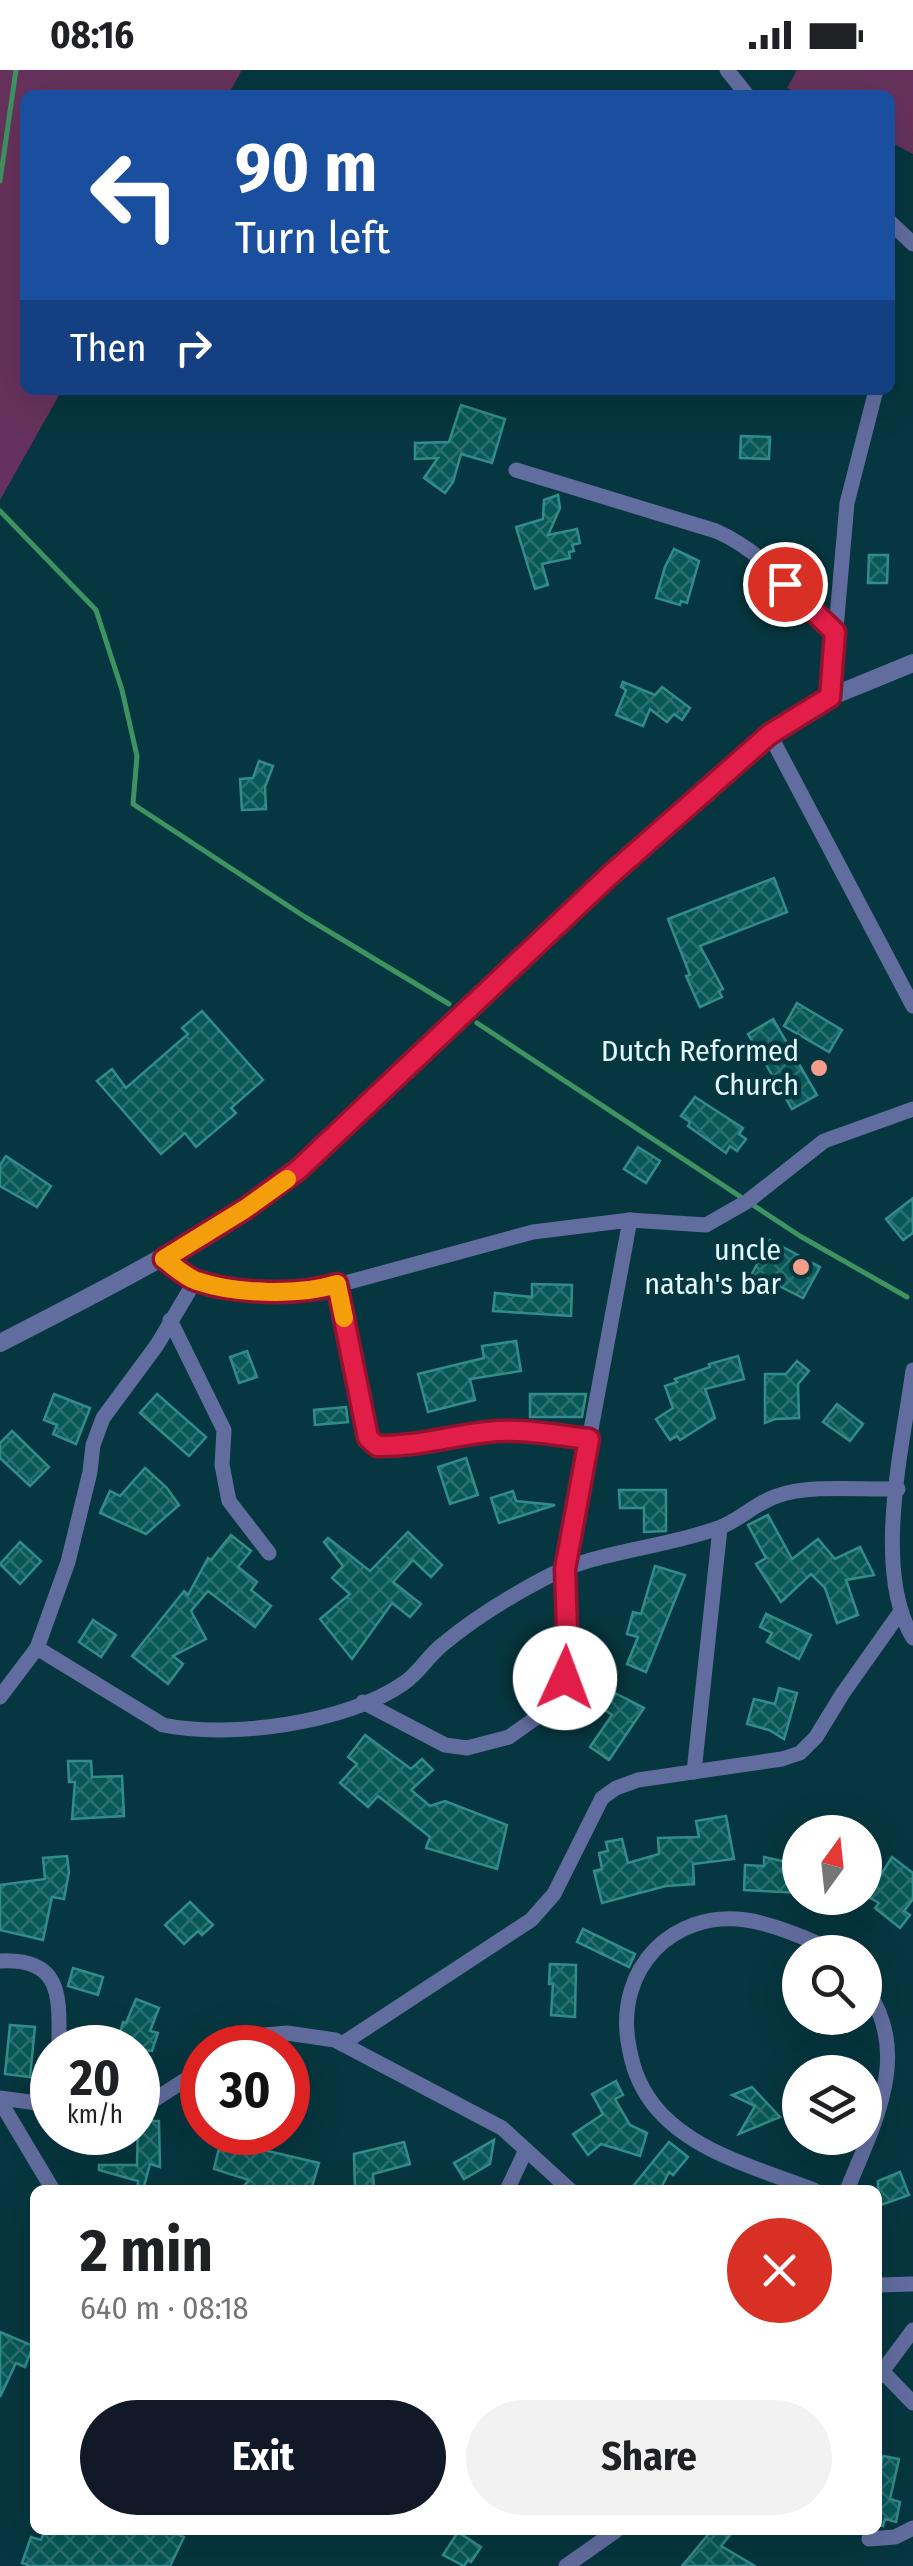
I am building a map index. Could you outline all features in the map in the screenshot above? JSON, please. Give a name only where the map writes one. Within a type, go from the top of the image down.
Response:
[{"type":"street","points":[[727,70],[743,90]]},
{"type":"street","points":[[830,697],[848,503],[875,395]]},
{"type":"street","points":[[516,470],[740,541],[835,632]]},
{"type":"street","points":[[0,1343],[164,1259],[245,1209],[298,1170],[609,876],[770,734],[830,697],[913,663]]},
{"type":"street","points":[[770,734],[913,1006]]},
{"type":"street","points":[[164,1259],[195,1280],[268,1293],[316,1291],[533,1232],[630,1220],[697,1225],[714,1222],[748,1202],[824,1141],[913,1109]]},
{"type":"street","points":[[363,1702],[445,1745],[468,1748],[509,1737],[540,1715],[558,1694],[568,1661],[565,1569],[630,1220]]},
{"type":"street","points":[[0,1697],[37,1648],[68,1562],[93,1444],[104,1418],[158,1344],[195,1280]]},
{"type":"street","points":[[337,1284],[368,1438],[377,1446],[394,1447],[489,1431],[536,1430],[589,1439]]},
{"type":"street","points":[[170,1320],[224,1430],[222,1465],[229,1501],[269,1553]]},
{"type":"street","points":[[913,1370],[898,1489],[894,1575],[913,1638]]},
{"type":"street","points":[[37,1648],[163,1724],[185,1729],[284,1726],[363,1702],[409,1680],[438,1648],[484,1613],[565,1569],[720,1528],[780,1494],[898,1489]]},
{"type":"street","points":[[694,1772],[720,1528]]},
{"type":"street","points":[[342,2044],[531,1920],[554,1894],[602,1798],[616,1788],[638,1780],[782,1759],[800,1752],[816,1737],[902,1611]]},
{"type":"street","points":[[786,1935],[746,1920],[699,1923],[678,1931],[654,1950],[638,1972],[626,2001],[633,2072],[655,2107],[712,2151],[801,2185]]},
{"type":"street","points":[[0,1961],[32,1964],[45,1971],[58,1992],[59,2025]]},
{"type":"street","points":[[849,2185],[890,2070],[882,2016]]},
{"type":"street","points":[[310,2034],[342,2044],[502,2128],[564,2185]]},
{"type":"street","points":[[0,2100],[30,2102]]},
{"type":"street","points":[[0,2100],[50,2185]]},
{"type":"street","points":[[509,2185],[526,2150]]},
{"type":"street","points":[[882,2284],[913,2284]]},
{"type":"street","points":[[882,2371],[913,2330]]},
{"type":"street","points":[[882,2376],[913,2403]]},
{"type":"street","points":[[870,2539],[895,2537],[913,2528]]},
{"type":"street","points":[[572,2564],[610,2535]]},
{"type":"shaded area","points":[[0,70],[242,70],[231,90],[20,90],[20,395],[59,395],[0,500]]},
{"type":"shaded area","points":[[797,70],[913,70],[913,154],[895,145],[895,90],[787,88]]},
{"type":"building","points":[[461,405],[505,419],[492,463],[461,454],[453,482],[445,493],[424,478],[438,458],[415,459],[415,443],[449,442]]},
{"type":"building","points":[[741,436],[770,437],[769,459],[740,458]]},
{"type":"building","points":[[558,495],[560,508],[548,535],[577,529],[580,543],[572,545],[570,558],[542,564],[548,585],[535,589],[516,527],[543,519],[544,500]]},
{"type":"building","points":[[674,549],[699,561],[687,603],[681,601],[680,605],[656,598]]},
{"type":"building","points":[[869,555],[888,555],[887,583],[868,583]]},
{"type":"building","points":[[623,682],[655,695],[662,687],[690,708],[682,720],[674,714],[667,722],[650,709],[643,726],[616,715],[626,690],[621,687]]},
{"type":"building","points":[[259,761],[273,766],[265,787],[266,809],[242,810],[240,779],[253,778]]},
{"type":"building","points":[[774,878],[787,912],[700,946],[723,989],[719,991],[722,997],[700,1007],[668,919]]},
{"type":"building","points":[[797,1003],[842,1030],[829,1052],[784,1026]]},
{"type":"building","points":[[202,1011],[263,1080],[231,1108],[236,1113],[196,1147],[185,1133],[161,1154],[97,1081],[112,1069],[126,1088],[188,1034],[182,1028]]},
{"type":"building","points":[[773,1019],[817,1095],[792,1109],[748,1034]]},
{"type":"building","points":[[695,1097],[743,1128],[739,1134],[746,1139],[737,1151],[730,1146],[726,1153],[688,1126],[690,1122],[681,1116]]},
{"type":"building","points":[[638,1147],[660,1161],[646,1183],[624,1169]]},
{"type":"building","points":[[6,1156],[51,1186],[37,1207],[0,1186],[0,1165]]},
{"type":"building","points":[[913,1198],[913,1233],[903,1240],[886,1219]]},
{"type":"building","points":[[770,1240],[820,1267],[803,1298],[779,1286],[774,1295],[748,1281]]},
{"type":"building","points":[[532,1284],[572,1285],[571,1316],[493,1311],[495,1293],[532,1297]]},
{"type":"building","points":[[516,1341],[521,1371],[470,1379],[475,1400],[428,1412],[418,1374],[484,1358],[482,1346]]},
{"type":"building","points":[[247,1351],[257,1377],[239,1383],[230,1357]]},
{"type":"building","points":[[738,1356],[744,1379],[705,1389],[715,1418],[680,1440],[677,1436],[670,1440],[656,1419],[673,1408],[665,1386],[710,1367],[709,1364]]},
{"type":"building","points":[[797,1361],[809,1371],[798,1384],[799,1418],[765,1423],[765,1374],[786,1374]]},
{"type":"building","points":[[54,1394],[90,1408],[76,1444],[53,1434],[57,1425],[44,1420]]},
{"type":"building","points":[[157,1394],[206,1437],[189,1456],[140,1413]]},
{"type":"building","points":[[530,1394],[586,1394],[582,1417],[530,1417]]},
{"type":"building","points":[[837,1404],[863,1424],[850,1441],[823,1422]]},
{"type":"building","points":[[346,1407],[348,1422],[315,1425],[314,1410]]},
{"type":"building","points":[[12,1431],[49,1467],[30,1486],[0,1458],[0,1443]]},
{"type":"building","points":[[466,1458],[478,1495],[450,1504],[438,1467]]},
{"type":"building","points":[[145,1468],[179,1505],[146,1534],[100,1513],[110,1491],[120,1496]]},
{"type":"building","points":[[619,1490],[666,1490],[666,1531],[644,1532],[644,1508],[620,1508]]},
{"type":"building","points":[[513,1491],[516,1501],[555,1505],[499,1523],[491,1498]]},
{"type":"building","points":[[768,1515],[792,1559],[818,1539],[835,1559],[860,1547],[874,1575],[846,1580],[858,1615],[837,1623],[825,1588],[811,1574],[781,1602],[756,1564],[766,1558],[748,1525]]},
{"type":"building","points":[[408,1532],[442,1565],[431,1577],[413,1560],[393,1582],[421,1604],[410,1617],[392,1603],[352,1659],[320,1619],[350,1594],[332,1578],[343,1566],[324,1542],[328,1538],[370,1571]]},
{"type":"building","points":[[231,1535],[251,1551],[238,1567],[257,1582],[251,1590],[271,1606],[255,1627],[208,1591],[191,1611],[206,1639],[173,1656],[183,1664],[168,1684],[132,1656],[184,1591],[188,1595],[208,1558],[211,1560]]},
{"type":"building","points":[[20,1542],[41,1561],[20,1584],[0,1564]]},
{"type":"building","points":[[655,1566],[685,1575],[646,1672],[627,1664],[638,1637],[627,1634],[633,1612],[641,1614]]},
{"type":"building","points":[[766,1614],[811,1635],[799,1659],[767,1642],[772,1633],[760,1627]]},
{"type":"building","points":[[93,1620],[116,1635],[101,1657],[79,1642]]},
{"type":"building","points":[[779,1688],[797,1693],[784,1739],[747,1724],[754,1699],[775,1704]]},
{"type":"building","points":[[615,1693],[644,1708],[609,1760],[590,1747],[612,1715],[597,1704]]},
{"type":"building","points":[[365,1735],[411,1769],[422,1759],[433,1770],[411,1790],[430,1806],[445,1801],[507,1825],[497,1869],[426,1848],[430,1837],[378,1796],[368,1807],[340,1783],[357,1764],[348,1757]]},
{"type":"building","points":[[68,1761],[91,1761],[92,1777],[122,1776],[124,1816],[72,1819],[75,1782],[69,1782]]},
{"type":"building","points":[[726,1816],[734,1859],[693,1864],[694,1884],[666,1886],[602,1903],[594,1871],[602,1869],[599,1853],[608,1851],[606,1842],[622,1839],[628,1863],[659,1854],[658,1838],[699,1837],[696,1821]]},
{"type":"building","points":[[67,1856],[69,1872],[64,1899],[52,1897],[43,1940],[0,1930],[0,1885],[45,1879],[43,1858]]},
{"type":"building","points":[[764,1857],[782,1861],[782,1892],[744,1890],[745,1865],[764,1866]]},
{"type":"building","points":[[892,1857],[913,1873],[913,1899],[904,1911],[910,1915],[900,1928],[882,1914],[882,1873]]},
{"type":"building","points":[[190,1902],[213,1925],[202,1935],[198,1931],[184,1944],[165,1925]]},
{"type":"building","points":[[583,1929],[635,1954],[629,1967],[577,1942]]},
{"type":"building","points":[[550,1964],[576,1965],[575,2017],[551,2015]]},
{"type":"building","points":[[73,1968],[103,1977],[98,1995],[68,1986]]},
{"type":"building","points":[[136,1999],[159,2008],[152,2025],[122,2025]]},
{"type":"building","points":[[10,2025],[30,2027],[30,2077],[5,2074]]},
{"type":"building","points":[[616,2081],[623,2095],[615,2099],[630,2125],[647,2133],[640,2156],[601,2144],[588,2155],[573,2134],[603,2114],[592,2094]]},
{"type":"building","points":[[752,2087],[780,2117],[739,2134],[755,2106],[732,2095]]},
{"type":"building","points":[[494,2140],[490,2164],[464,2179],[454,2163]]},
{"type":"building","points":[[404,2142],[410,2164],[373,2174],[374,2185],[355,2185],[354,2154]]},
{"type":"building","points":[[669,2142],[688,2157],[673,2175],[669,2172],[662,2185],[634,2185]]},
{"type":"building","points":[[137,2155],[160,2155],[160,2167],[150,2164],[144,2185],[99,2170],[99,2165],[137,2165]]},
{"type":"building","points":[[217,2155],[285,2155],[319,2163],[312,2185],[244,2185],[249,2180],[214,2169]]},
{"type":"building","points":[[900,2172],[909,2195],[882,2205],[882,2185],[878,2181]]},
{"type":"building","points":[[0,2332],[30,2345],[30,2354],[25,2367],[16,2363],[0,2397]]},
{"type":"building","points":[[883,2456],[899,2459],[890,2499],[900,2502],[896,2522],[885,2519],[883,2526],[882,2526]]},
{"type":"building","points":[[43,2535],[184,2537],[170,2566],[22,2563],[31,2537],[41,2540]]},
{"type":"building","points":[[456,2535],[481,2547],[464,2566],[443,2555]]},
{"type":"building","points":[[708,2535],[730,2535],[721,2546],[755,2566],[682,2566]]},
{"type":"waterway","points":[[0,181],[16,70]]},
{"type":"waterway","points":[[0,511],[96,610],[122,690],[137,756],[133,804],[305,917],[449,1004]]},
{"type":"waterway","points":[[477,1023],[800,1236],[907,1297]]},
{"type":"slow traffic","points":[[287,1179],[164,1259],[195,1280],[268,1293],[316,1291],[337,1284],[344,1318]]},
{"type":"place","name":"Dutch Reformed Church","points":[[819,1068]]},
{"type":"place","name":"uncle natah's bar","points":[[801,1267]]},
{"type":"route","points":[[565,1678],[565,1569],[589,1439],[536,1430],[489,1431],[394,1447],[377,1446],[368,1438],[337,1284],[316,1291],[268,1293],[195,1280],[164,1259],[245,1209],[298,1170],[609,876],[770,734],[830,697],[835,632],[785,584]]}]
